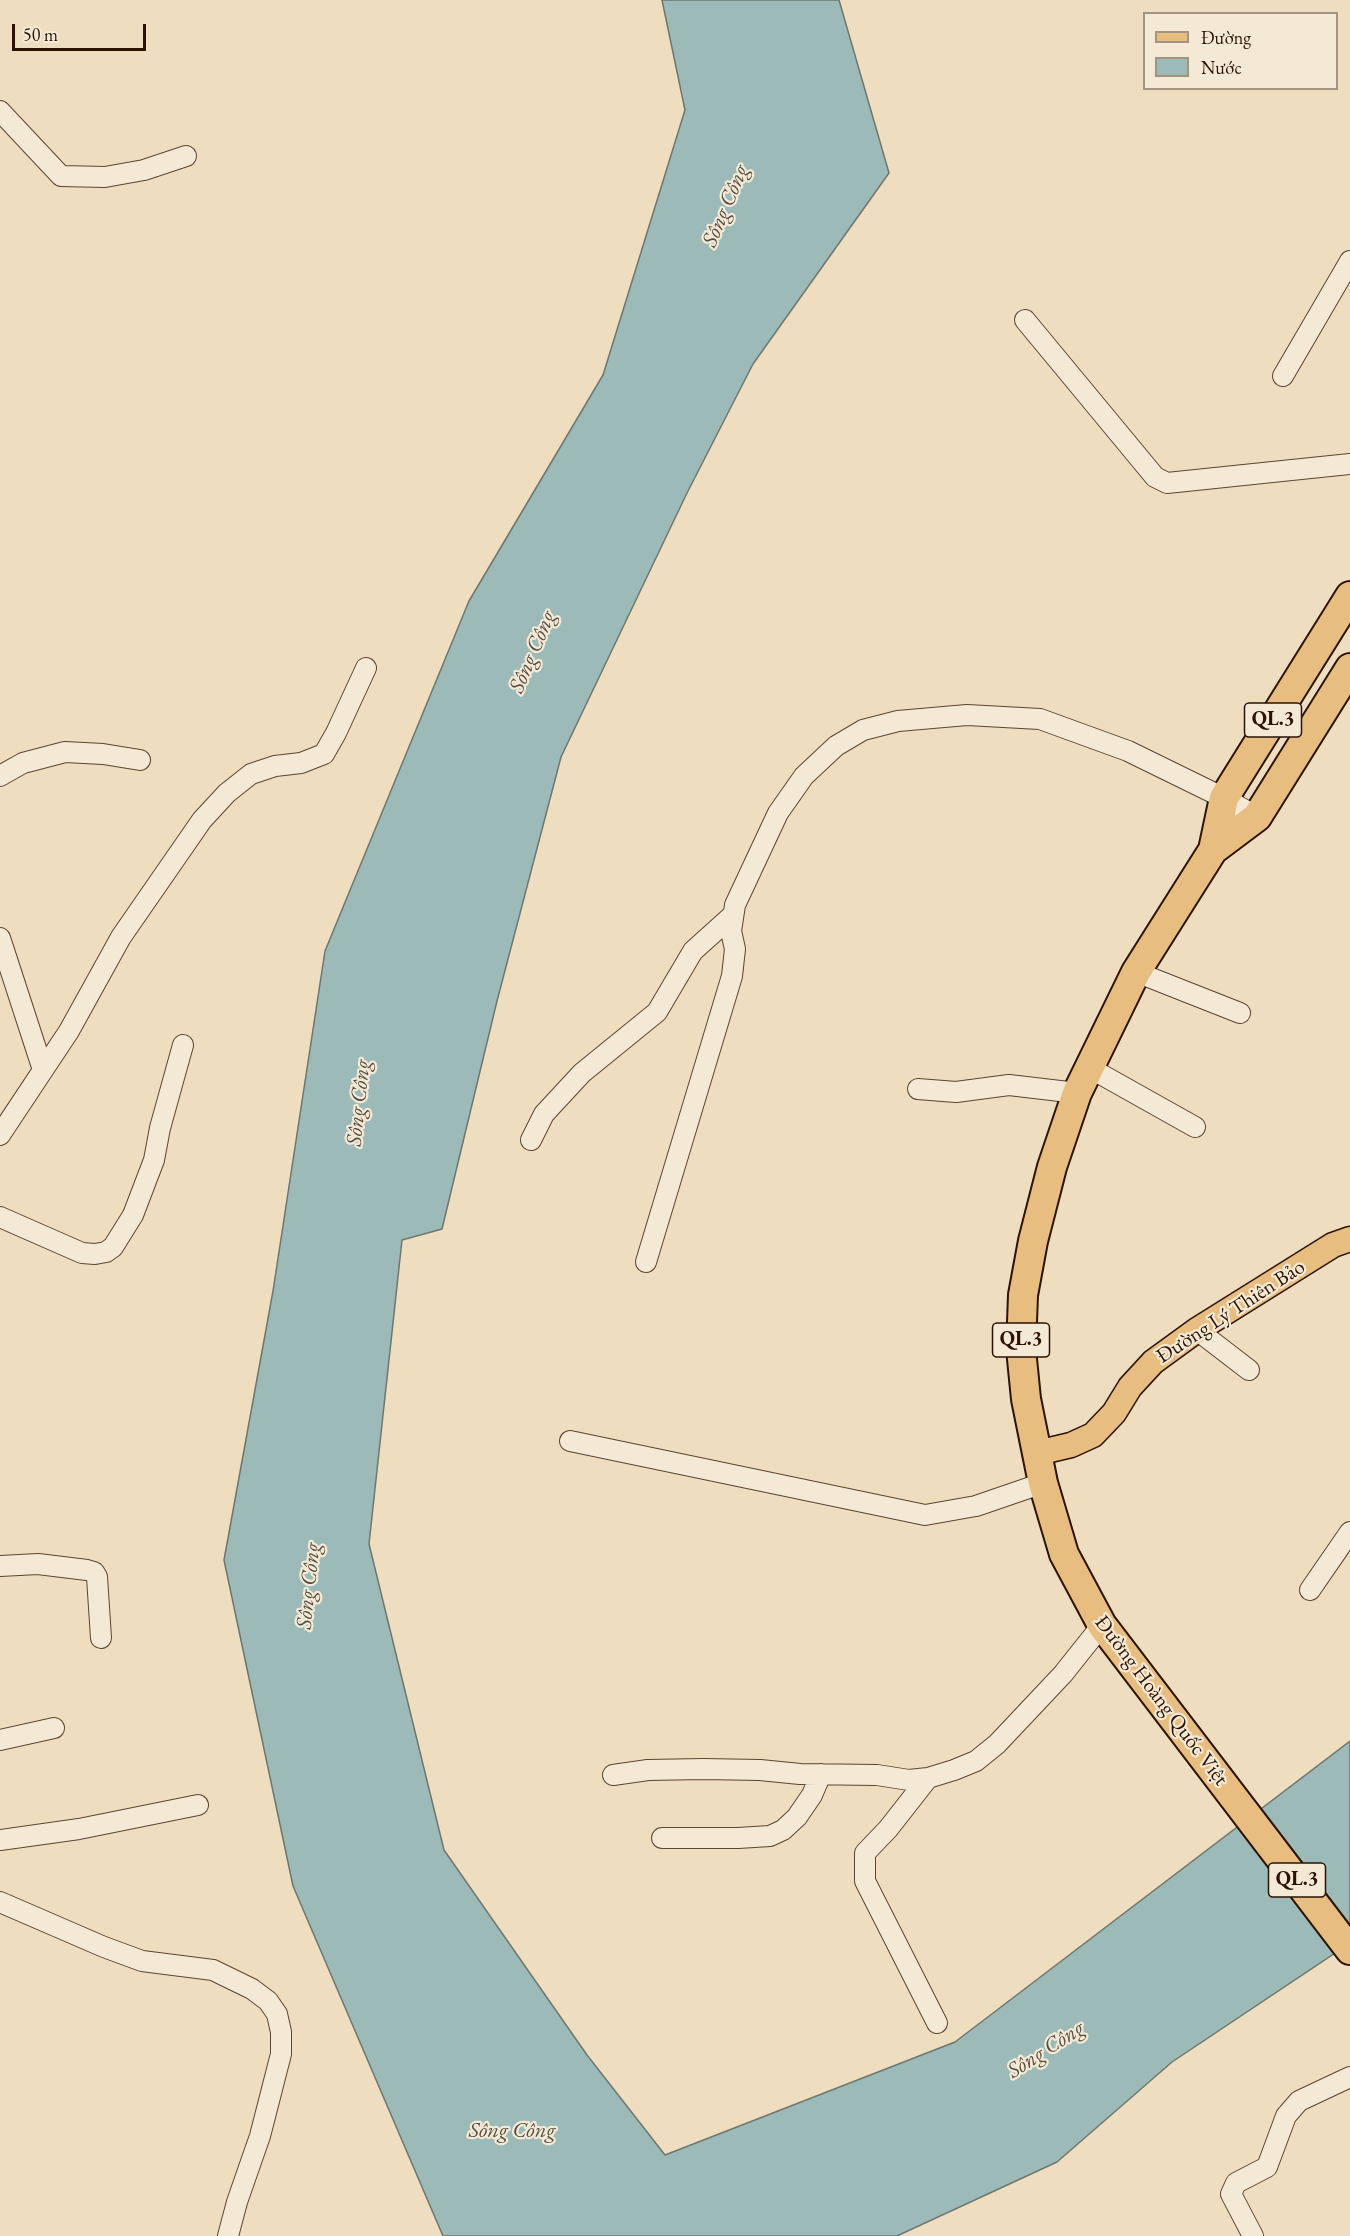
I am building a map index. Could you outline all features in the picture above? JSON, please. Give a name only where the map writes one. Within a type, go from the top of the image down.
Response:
[{"type":"highway","name":"Đường Hoàng Quốc Việt","points":[[1350,596],[1224,798],[1213,850],[1136,972],[1083,1080],[1052,1167],[1033,1241],[1023,1295],[1021,1349],[1026,1399],[1043,1483],[1064,1554],[1101,1625],[1350,1950]]},
{"type":"highway","name":"Đường Hoàng Quốc Việt","points":[[1213,850],[1257,818],[1350,668]]},
{"type":"main road","name":"Đường Lý Thiên Bảo","points":[[1037,1453],[1071,1445],[1093,1435],[1114,1413],[1130,1387],[1153,1362],[1197,1330],[1333,1245],[1350,1239]]},
{"type":"street","points":[[0,111],[61,176],[105,177],[144,170],[186,156]]},
{"type":"street","points":[[1283,376],[1350,261]]},
{"type":"street","points":[[1025,320],[1155,477],[1167,483],[1350,464]]},
{"type":"street","points":[[0,1135],[69,1031],[121,937],[202,820],[227,792],[251,774],[275,766],[301,763],[324,754],[366,668]]},
{"type":"street","points":[[646,1262],[732,976],[735,949],[731,931],[735,905],[778,813],[804,776],[845,741],[863,730],[889,724],[967,715],[1040,719],[1128,751],[1224,798],[1257,818]]},
{"type":"street","points":[[0,776],[23,763],[65,752],[103,754],[140,760]]},
{"type":"street","points":[[531,1140],[544,1114],[582,1073],[657,1012],[693,951],[734,915]]},
{"type":"street","points":[[0,938],[43,1070]]},
{"type":"street","points":[[1136,972],[1240,1013]]},
{"type":"street","points":[[0,1217],[82,1252],[95,1254],[106,1252],[113,1247],[133,1215],[154,1160],[160,1128],[183,1045]]},
{"type":"street","points":[[918,1089],[956,1092],[1009,1085],[1083,1080],[1195,1127]]},
{"type":"street","points":[[1197,1330],[1249,1370]]},
{"type":"street","points":[[570,1441],[925,1515],[976,1506],[1043,1483]]},
{"type":"street","points":[[1310,1590],[1350,1532]]},
{"type":"street","points":[[0,1566],[38,1564],[94,1572],[97,1577],[100,1638]]},
{"type":"street","points":[[613,1775],[648,1770],[703,1769],[877,1775],[909,1780],[928,1778],[975,1761],[997,1744],[1063,1674],[1101,1625]]},
{"type":"street","points":[[0,1740],[54,1728]]},
{"type":"street","points":[[662,1838],[770,1836],[783,1830],[797,1817],[812,1795],[820,1774]]},
{"type":"street","points":[[928,1778],[888,1829],[865,1853],[865,1881],[937,2023]]},
{"type":"street","points":[[0,1840],[90,1827],[198,1805]]},
{"type":"street","points":[[0,1902],[142,1961],[213,1970],[252,1989],[268,2001],[277,2014],[281,2032],[280,2054],[260,2136],[228,2236]]},
{"type":"street","points":[[1253,2236],[1231,2194],[1236,2183],[1267,2167],[1286,2116],[1299,2101],[1350,2077]]},
{"type":"water","name":"Sông Công","points":[[662,0],[839,0],[889,173],[753,364],[687,493],[561,757],[497,1001],[442,1229],[402,1240],[369,1544],[444,1850],[587,2055],[665,2155],[955,2042],[1350,1741],[1350,1943],[1172,2062],[1057,2162],[897,2236],[443,2236],[293,1886],[224,1560],[273,1291],[325,951],[469,601],[603,375],[685,110]]}]
